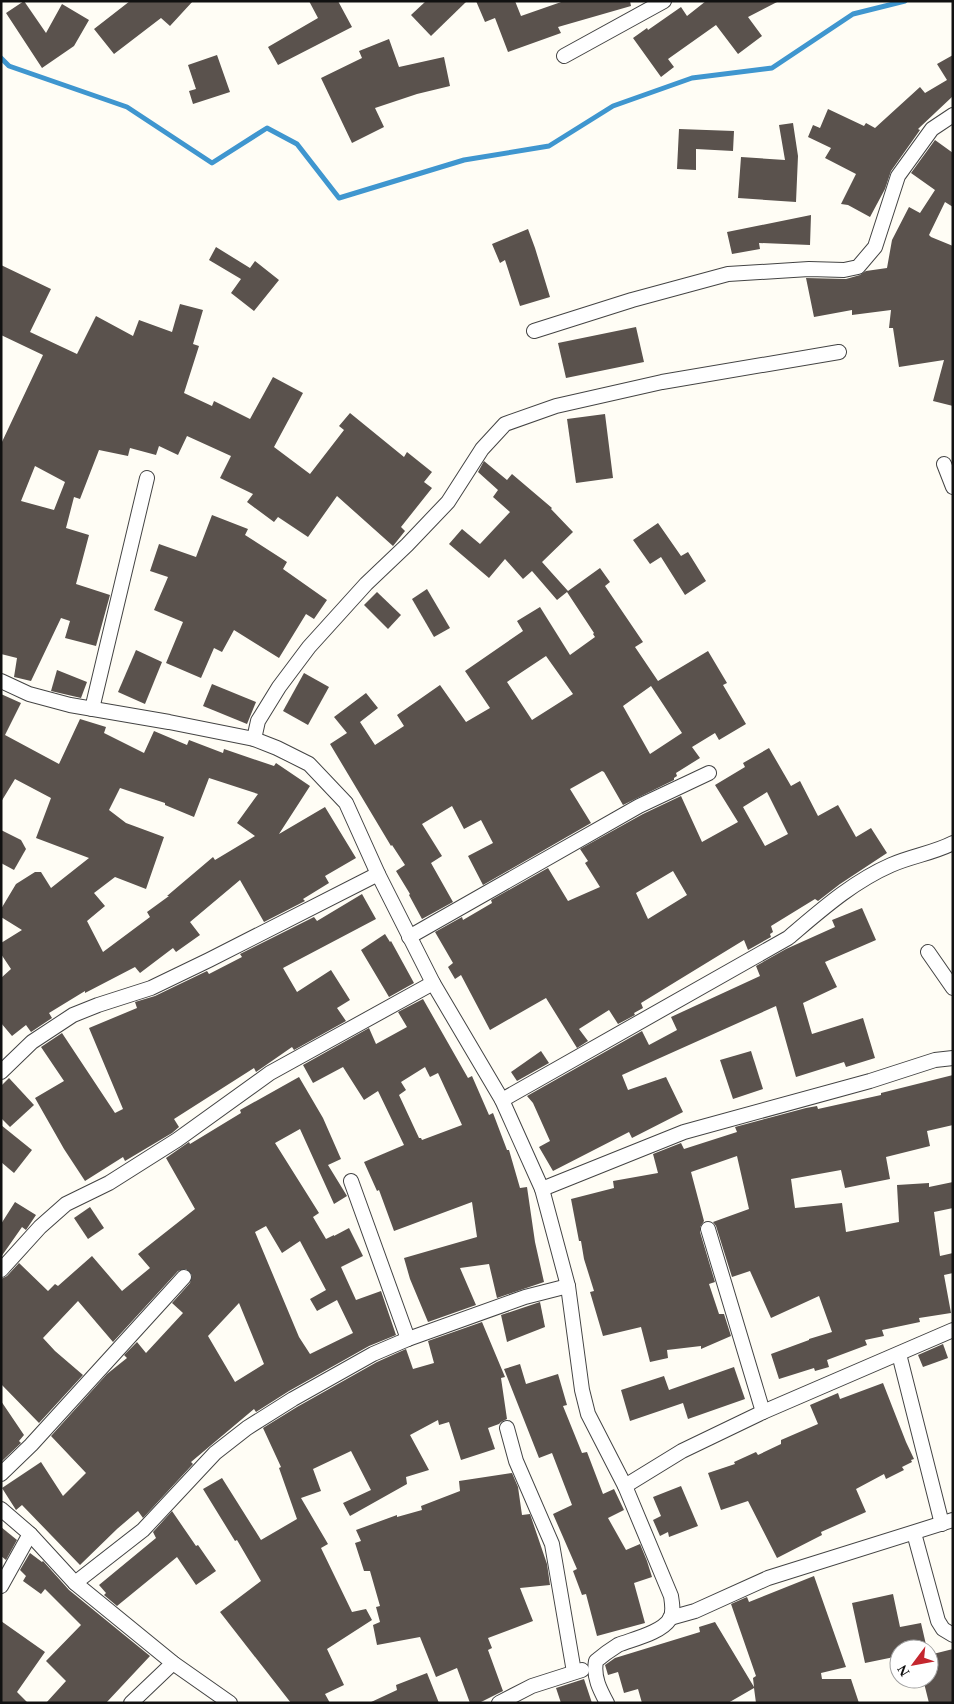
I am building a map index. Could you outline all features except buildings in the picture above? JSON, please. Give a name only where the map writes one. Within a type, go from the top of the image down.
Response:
[{"type":"street","points":[[564,56],[664,1]]},
{"type":"street","points":[[534,331],[632,300],[728,274],[810,269],[844,270],[858,267],[875,247],[898,176],[932,129],[953,115]]},
{"type":"street","points":[[254,739],[258,721],[279,686],[309,647],[366,584],[407,546],[448,502],[482,449],[505,424],[556,406],[662,382],[839,352]]},
{"type":"street","points":[[944,464],[953,487]]},
{"type":"street","points":[[92,709],[148,478]]},
{"type":"street","points":[[1,681],[29,694],[70,705],[254,739],[308,764],[346,803],[378,874],[432,983],[502,1100],[542,1189],[568,1286],[580,1363],[582,1390],[588,1414],[625,1486],[671,1596],[670,1618]]},
{"type":"street","points":[[410,937],[639,806],[709,774]]},
{"type":"street","points":[[502,1100],[788,938],[826,905],[866,878],[891,865],[953,843]]},
{"type":"street","points":[[1,1072],[32,1042],[73,1015],[150,988],[378,874]]},
{"type":"street","points":[[928,952],[953,988]]},
{"type":"street","points":[[1,1270],[40,1227],[66,1204],[110,1182],[177,1140],[270,1073],[432,983]]},
{"type":"street","points":[[542,1189],[684,1132],[870,1081],[935,1060],[953,1058]]},
{"type":"street","points":[[351,1181],[408,1339]]},
{"type":"street","points":[[708,1229],[763,1412]]},
{"type":"street","points":[[1,1474],[31,1445],[184,1278]]},
{"type":"street","points":[[75,1583],[143,1530],[215,1453],[247,1428],[294,1399],[373,1354],[408,1339],[525,1298],[568,1286]]},
{"type":"street","points":[[625,1486],[682,1451],[763,1412],[953,1330]]},
{"type":"street","points":[[607,1703],[599,1688],[595,1668],[596,1661],[606,1652],[658,1629],[670,1618],[695,1611],[768,1578],[947,1522],[900,1354]]},
{"type":"street","points":[[507,1428],[516,1461],[552,1544],[574,1672]]},
{"type":"street","points":[[1,1509],[30,1534],[75,1583],[173,1663],[230,1703]]},
{"type":"street","points":[[914,1533],[938,1621],[943,1629],[953,1635]]},
{"type":"street","points":[[1,1586],[30,1534]]},
{"type":"street","points":[[131,1703],[173,1663]]},
{"type":"street","points":[[499,1703],[532,1686],[574,1672],[595,1668]]},
{"type":"waterway","points":[[1,58],[9,66],[127,107],[212,163],[267,128],[297,144],[339,198],[464,160],[549,146],[613,106],[692,78],[772,68],[853,14],[905,1]]}]
